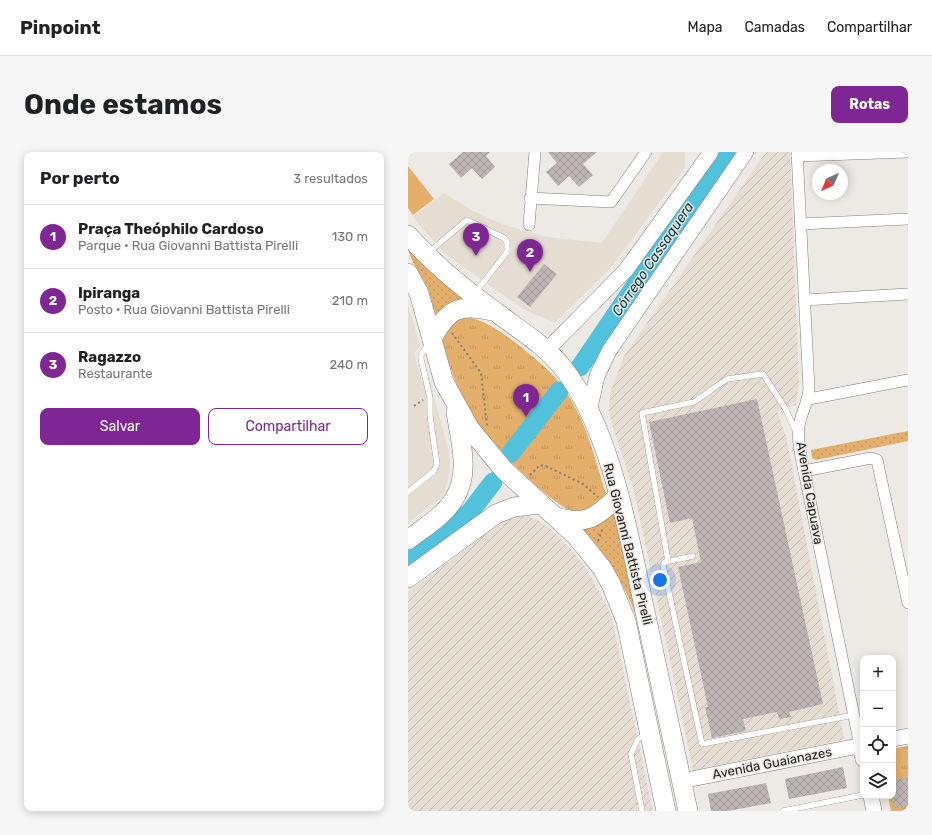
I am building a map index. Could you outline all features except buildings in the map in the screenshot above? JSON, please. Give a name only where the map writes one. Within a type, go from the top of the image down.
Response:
[{"type":"highway","name":"Rua Giovanni Battista Pirelli","points":[[408,235],[447,275],[547,350],[573,382],[589,412],[607,457],[610,509],[688,811]]},
{"type":"highway","name":"Rua Giovanni Battista Pirelli","points":[[408,273],[419,293],[444,382],[470,429],[491,456],[540,504],[576,536],[602,568],[611,584],[626,621],[666,811]]},
{"type":"highway","points":[[432,339],[443,321],[464,307],[472,306],[495,312]]},
{"type":"highway","points":[[408,540],[447,508],[459,491],[464,465],[455,404]]},
{"type":"highway","points":[[408,578],[496,514],[514,506],[540,504]]},
{"type":"highway","points":[[556,517],[568,520],[587,520],[610,509]]},
{"type":"main road","points":[[547,350],[626,270],[711,152]]},
{"type":"main road","points":[[589,412],[597,376],[609,351],[746,152]]},
{"type":"main road","points":[[896,738],[908,736]]},
{"type":"main road","name":"Avenida Guaianazes","points":[[681,781],[860,750]]},
{"type":"main road","points":[[871,799],[874,811]]},
{"type":"street","points":[[529,225],[530,198],[535,152]]},
{"type":"street","points":[[530,198],[611,202],[646,152]]},
{"type":"street","points":[[797,154],[908,152]]},
{"type":"street","name":"Avenida Capuava","points":[[797,154],[809,399],[799,426],[799,439],[804,471],[860,741]]},
{"type":"street","points":[[800,224],[908,219]]},
{"type":"street","points":[[804,300],[908,294]]},
{"type":"street","points":[[809,399],[908,380]]},
{"type":"street","points":[[804,471],[871,458],[877,460],[908,603]]},
{"type":"lane","points":[[426,255],[467,220],[504,238],[507,252],[473,295]]},
{"type":"lane","points":[[408,492],[434,471],[437,464],[430,416],[430,398],[421,359],[424,350],[432,339]]},
{"type":"lane","points":[[668,561],[642,413],[694,402],[727,379],[764,374],[784,408],[799,439]]},
{"type":"lane","points":[[693,556],[664,562],[663,565],[702,744],[854,714]]},
{"type":"lane","points":[[642,811],[631,754],[638,739],[650,732]]},
{"type":"lane","points":[[783,811],[860,796]]},
{"type":"path","points":[[443,321],[481,373],[486,424],[491,431]]},
{"type":"path","points":[[526,471],[530,474],[540,466],[553,468],[565,477],[583,484],[610,509],[597,546],[589,552]]},
{"type":"shaded area","points":[[663,152],[685,152],[685,168],[609,270],[555,323],[523,309],[444,253],[413,217],[444,193],[475,212],[502,224],[546,237],[602,243]]},
{"type":"shaded area","points":[[766,152],[790,152],[799,383],[796,405],[777,411],[786,436],[844,738],[842,740],[693,770],[634,491],[609,412],[610,393],[624,356]]},
{"type":"shaded area","points":[[408,304],[420,346],[414,353],[423,384],[430,382],[449,452],[450,463],[449,475],[443,496],[408,523]]},
{"type":"shaded area","points":[[523,515],[536,519],[548,527],[568,546],[586,568],[607,606],[613,623],[653,811],[408,811],[408,592],[502,522],[511,517]]},
{"type":"green space","points":[[408,166],[434,199],[413,215],[408,208]]},
{"type":"green space","points":[[408,246],[463,298],[450,303],[436,316],[426,284],[410,256]]},
{"type":"green space","points":[[465,317],[479,320],[498,330],[548,370],[559,382],[572,401],[594,454],[606,494],[600,502],[591,508],[580,511],[570,510],[563,506],[540,489],[515,466],[494,445],[481,429],[469,410],[459,389],[442,342],[443,336],[447,329],[461,318]]},
{"type":"green space","points":[[908,431],[908,441],[816,460],[812,458],[811,450]]},
{"type":"green space","points":[[614,510],[638,619],[621,582],[607,560],[582,528]]},
{"type":"green space","points":[[908,746],[908,811],[891,811],[889,799],[896,799],[896,748]]},
{"type":"waterway","name":"Córrego Cassaquera","points":[[580,367],[726,152]]},
{"type":"waterway","points":[[588,358],[594,362]]},
{"type":"waterway","name":"Córrego Cassaquera","points":[[511,453],[559,391]]},
{"type":"waterway","name":"Córrego Cassaquera","points":[[408,559],[470,512],[493,482]]},
{"type":"place","name":"Ragazzo","points":[[476,256]]},
{"type":"place","name":"Ipiranga","points":[[530,272]]},
{"type":"place","name":"Praça Theóphilo Cardoso","points":[[526,417]]}]
